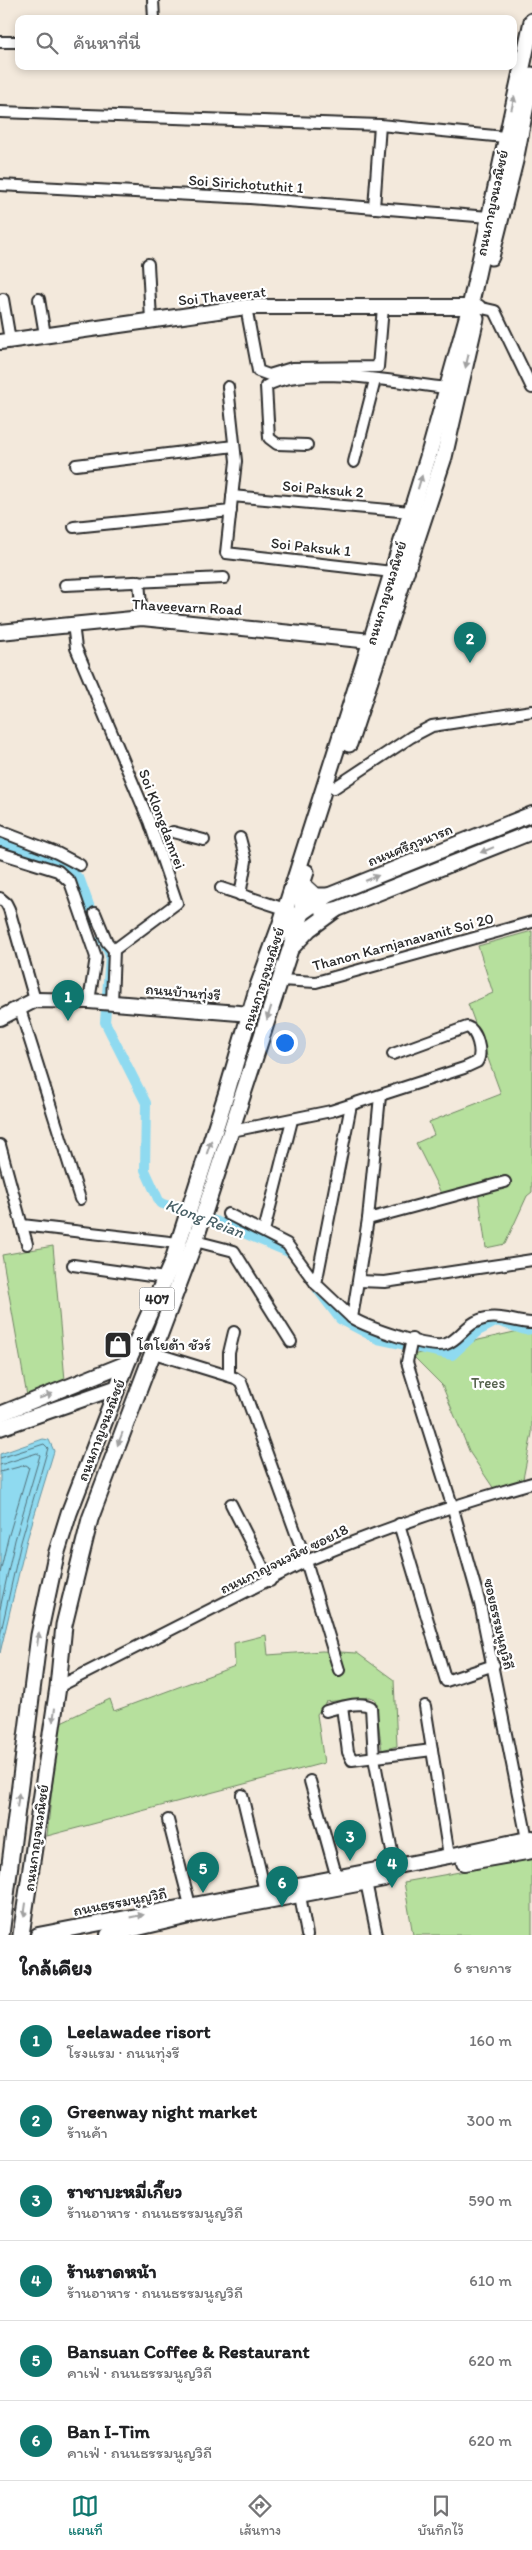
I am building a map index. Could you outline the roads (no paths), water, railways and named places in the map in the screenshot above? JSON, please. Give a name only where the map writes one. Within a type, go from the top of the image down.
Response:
[{"type":"main road","name":"ถนนกาญจนวณิชย์","points":[[518,57],[532,21]]},
{"type":"main road","name":"ถนนกาญจนวณิชย์","points":[[21,1935],[58,1687],[64,1625],[90,1519],[154,1353],[188,1238],[194,1194],[258,986],[285,910],[299,881],[334,788],[444,457],[474,307],[516,70]]},
{"type":"main road","name":"ถนนกาญจนวณิชย์","points":[[1,1935],[39,1635],[46,1596],[69,1513],[127,1364],[165,1278],[209,1198],[232,1131],[302,913],[299,881],[447,388],[474,307],[515,161],[532,75]]},
{"type":"main road","points":[[299,881],[315,896],[327,896]]},
{"type":"main road","points":[[290,950],[309,929],[335,910]]},
{"type":"main road","points":[[127,1364],[147,1370]]},
{"type":"main road","points":[[118,1388],[138,1394]]},
{"type":"street","points":[[153,0],[154,15]]},
{"type":"street","points":[[0,42],[15,42]]},
{"type":"street","points":[[0,112],[380,125],[505,137]]},
{"type":"street","points":[[374,208],[380,125]]},
{"type":"street","name":"Soi Sirichotuthit 1","points":[[0,185],[250,198],[490,217]]},
{"type":"street","points":[[148,264],[150,320]]},
{"type":"street","points":[[3,299],[5,341]]},
{"type":"street","points":[[39,300],[45,335]]},
{"type":"street","points":[[246,307],[258,371],[269,375],[292,368],[378,367],[382,307]]},
{"type":"street","name":"Soi Thaveerat","points":[[5,341],[246,307],[474,307]]},
{"type":"street","points":[[474,307],[495,311],[532,388]]},
{"type":"street","points":[[307,446],[277,444],[269,438],[266,386],[292,376],[318,375],[447,388]]},
{"type":"street","points":[[354,462],[375,380]]},
{"type":"street","points":[[74,527],[231,511],[236,461],[228,387]]},
{"type":"street","points":[[76,465],[234,446]]},
{"type":"street","name":"Soi Paksuk 2","points":[[232,496],[411,512]]},
{"type":"street","name":"Soi Paksuk 1","points":[[231,511],[226,553],[392,572]]},
{"type":"street","points":[[65,585],[224,578]]},
{"type":"street","points":[[139,581],[142,618]]},
{"type":"street","name":"Thaveevarn Road","points":[[0,632],[142,618],[372,641]]},
{"type":"street","name":"Soi Klongdamrei","points":[[73,624],[76,648],[149,821],[177,903],[114,950]]},
{"type":"street","points":[[334,788],[411,737],[432,726],[532,711]]},
{"type":"street","name":"ถนนศรีภูวนารถ","points":[[275,941],[290,922],[327,896],[532,814]]},
{"type":"street","points":[[0,831],[58,853],[80,865]]},
{"type":"street","points":[[173,832],[204,840]]},
{"type":"street","points":[[221,888],[285,910],[302,913],[335,910],[532,832]]},
{"type":"street","points":[[240,838],[246,862],[240,895]]},
{"type":"street","points":[[0,853],[58,872],[70,882],[96,957],[100,1002]]},
{"type":"street","points":[[0,898],[9,908],[35,1000],[0,1018]]},
{"type":"street","points":[[95,913],[107,942],[114,950],[100,1002]]},
{"type":"street","name":"Thanon Karnjanavanit Soi 20","points":[[280,980],[316,982],[532,922]]},
{"type":"street","name":"ถนนบ้านทุ่งรี","points":[[35,1000],[100,1002],[250,1014]]},
{"type":"street","points":[[20,1009],[80,1199]]},
{"type":"street","points":[[232,1131],[292,1120],[380,1096],[472,1065],[479,1060],[480,1053],[472,1030],[467,1027],[393,1054]]},
{"type":"street","points":[[352,1318],[368,1219],[380,1096]]},
{"type":"street","points":[[316,1284],[351,1105]]},
{"type":"street","points":[[264,1231],[292,1120]]},
{"type":"street","points":[[0,1145],[27,1244]]},
{"type":"street","points":[[368,1219],[505,1182]]},
{"type":"street","points":[[228,1214],[264,1231],[290,1247],[316,1284],[352,1318],[382,1332],[412,1341],[446,1344],[470,1324],[488,1318],[499,1317],[515,1322],[532,1323]]},
{"type":"street","points":[[22,1224],[188,1238],[234,1251],[291,1342]]},
{"type":"street","points":[[359,1281],[385,1282],[532,1260]]},
{"type":"street","points":[[73,1264],[165,1278]]},
{"type":"street","points":[[229,1376],[229,1354],[234,1332]]},
{"type":"street","name":"ซอยธรรมนูญวิถี","points":[[412,1341],[407,1362],[452,1505],[480,1604],[530,1842]]},
{"type":"street","points":[[154,1353],[229,1376],[239,1380],[242,1384],[306,1562],[339,1670]]},
{"type":"street","points":[[0,1414],[127,1364]]},
{"type":"street","points":[[0,1428],[118,1388]]},
{"type":"street","name":"ถนนกาญจนวนิช ซอย18","points":[[58,1687],[306,1562],[399,1524],[452,1505],[532,1483]]},
{"type":"street","points":[[231,1504],[270,1581]]},
{"type":"street","points":[[399,1524],[446,1681],[494,1665]]},
{"type":"street","points":[[326,1711],[364,1705],[371,1707],[374,1758],[395,1867]]},
{"type":"street","points":[[425,1706],[450,1856]]},
{"type":"street","points":[[342,1707],[350,1758],[358,1760],[432,1750]]},
{"type":"street","points":[[310,1781],[337,1878]]},
{"type":"street","points":[[242,1795],[265,1892]]},
{"type":"street","points":[[168,1820],[190,1905]]},
{"type":"street","name":"ถนนธรรมนูญวิถี","points":[[38,1935],[530,1842]]},
{"type":"street","name":"ถนนธรรมนูญวิถี","points":[[108,1935],[366,1882],[530,1842]]},
{"type":"street","points":[[366,1882],[377,1935]]},
{"type":"street","points":[[300,1895],[307,1935]]},
{"type":"water","points":[[43,1439],[49,1440],[54,1451],[26,1543],[0,1653],[0,1454]]},
{"type":"waterway","name":"Klong Reian","points":[[0,843],[71,870],[80,880],[95,922]]},
{"type":"waterway","name":"Klong Reian","points":[[102,938],[110,955],[105,1022],[146,1103],[145,1170],[160,1203],[218,1222],[293,1254],[295,1257]]},
{"type":"waterway","name":"Klong Reian","points":[[318,1290],[340,1319],[378,1339],[452,1355],[478,1331],[497,1321],[525,1330],[532,1329]]},
{"type":"place","name":"Greenway night market","points":[[470,663]]},
{"type":"place","name":"Leelawadee risort","points":[[68,1021]]},
{"type":"place","name":"โตโยต้า ชัวร์","points":[[118,1345]]},
{"type":"place","name":"ราชาบะหมี่เกี๊ยว","points":[[350,1861]]},
{"type":"place","name":"ร้านราดหน้า","points":[[392,1888]]},
{"type":"place","name":"Bansuan Coffee & Restaurant","points":[[203,1893]]},
{"type":"place","name":"Ban I-Tim","points":[[282,1907]]},
{"type":"park label","name":"Trees","points":[[488,1383]]}]
